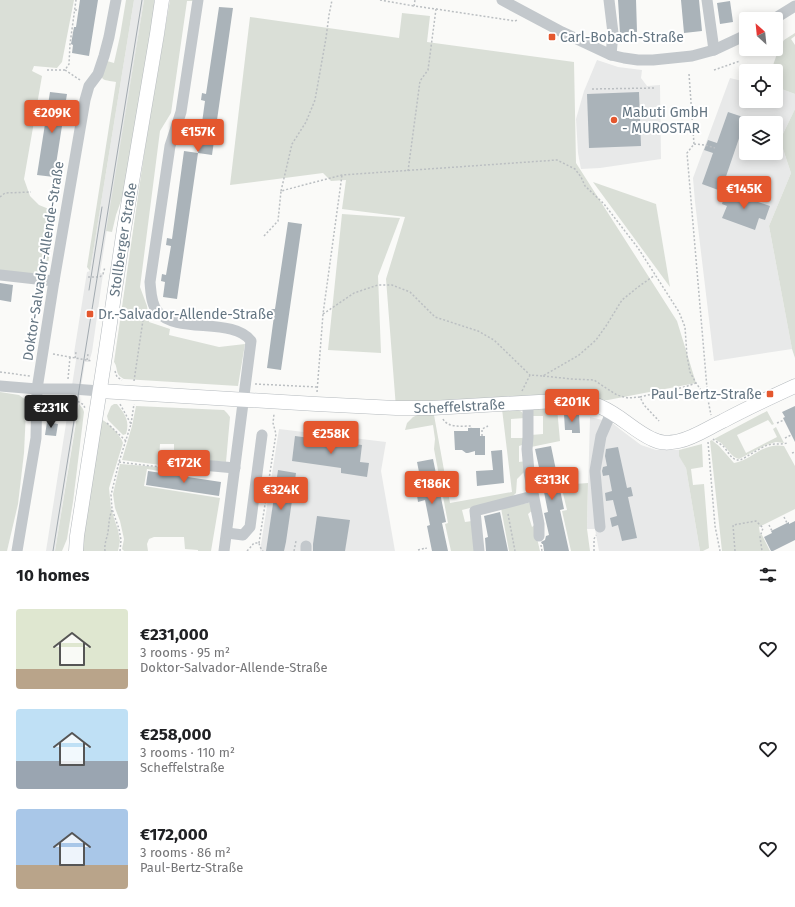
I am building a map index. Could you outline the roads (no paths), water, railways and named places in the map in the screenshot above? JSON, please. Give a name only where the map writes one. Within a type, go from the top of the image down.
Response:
[{"type":"main road","name":"Stollberger Straße","points":[[76,551],[77,536],[122,242],[162,0]]},
{"type":"main road","name":"Scheffelstraße","points":[[100,391],[119,392],[135,387],[276,402],[396,408],[574,400],[601,406],[643,434],[664,443],[680,441],[697,434],[712,431],[765,399],[795,386]]},
{"type":"street","name":"Doktor-Salvador-Allende-Straße","points":[[17,551],[36,438],[39,378],[85,100],[90,86],[98,74],[104,56],[116,0]]},
{"type":"street","points":[[198,0],[181,112],[170,146],[150,282],[151,298],[157,312],[165,318],[175,322],[229,329],[240,332],[251,342],[224,551]]},
{"type":"street","points":[[502,0],[562,32],[611,55],[632,59],[653,60],[692,56],[714,50],[739,38]]},
{"type":"street","points":[[609,0],[613,33],[611,55]]},
{"type":"street","points":[[707,0],[714,50]]},
{"type":"street","points":[[783,13],[795,6]]},
{"type":"street","points":[[0,275],[54,281]]},
{"type":"street","points":[[0,386],[100,391]]},
{"type":"street","points":[[525,403],[529,472],[539,524],[539,536]]},
{"type":"street","points":[[600,527],[595,471],[601,436],[611,413]]},
{"type":"street","points":[[227,533],[243,535],[250,527],[262,435]]},
{"type":"street","points":[[169,462],[235,468]]},
{"type":"street","points":[[479,551],[475,511],[534,496]]},
{"type":"tram line","points":[[53,551],[142,0]]},
{"type":"tram line","points":[[89,290],[102,207]]},
{"type":"place","name":"Carl-Bobach-Straße","points":[[552,37]]},
{"type":"place","name":"Mabuti GmbH - MUROSTAR","points":[[614,120]]},
{"type":"place","name":"Dr.-Salvador-Allende-Straße","points":[[90,314]]},
{"type":"place","name":"Paul-Bertz-Straße","points":[[770,394]]}]
